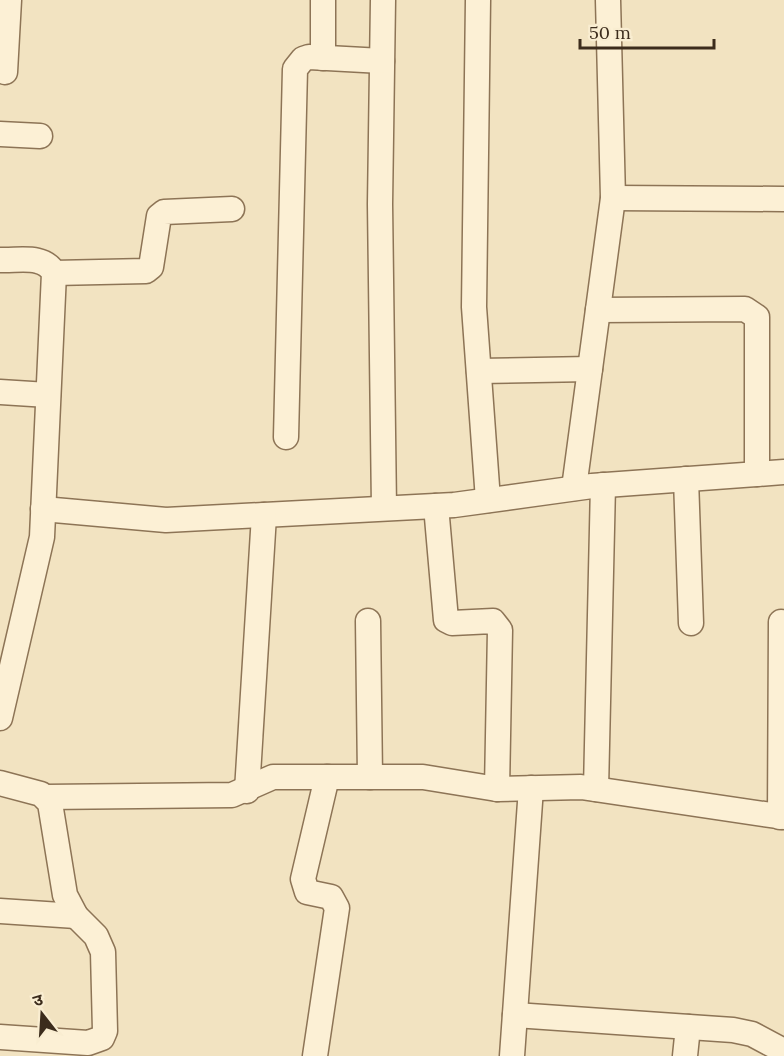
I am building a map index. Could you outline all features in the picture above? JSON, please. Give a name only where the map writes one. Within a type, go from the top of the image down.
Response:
[{"type":"street","points":[[5,72],[9,0]]},
{"type":"street","points":[[323,0],[323,58]]},
{"type":"street","points":[[383,0],[380,204],[384,508]]},
{"type":"street","points":[[478,0],[474,307],[488,500]]},
{"type":"street","points":[[574,488],[613,198],[608,0]]},
{"type":"street","points":[[286,437],[295,69],[303,59],[382,61]]},
{"type":"street","points":[[0,134],[40,136]]},
{"type":"street","points":[[613,198],[784,199]]},
{"type":"street","points":[[54,273],[146,271],[151,267],[159,216],[164,212],[232,209]]},
{"type":"street","points":[[0,260],[43,261],[54,273],[40,552],[0,718]]},
{"type":"street","points":[[598,309],[745,309],[753,312],[757,317],[757,474]]},
{"type":"street","points":[[479,372],[590,369]]},
{"type":"street","points":[[0,392],[48,394]]},
{"type":"street","points":[[43,509],[153,520],[264,515],[436,506],[603,485],[784,472]]},
{"type":"street","points":[[686,479],[691,623]]},
{"type":"street","points":[[596,789],[603,485]]},
{"type":"street","points":[[436,506],[446,620],[452,624],[493,621],[500,630],[497,789]]},
{"type":"street","points":[[247,791],[264,515]]},
{"type":"street","points":[[368,621],[370,777]]},
{"type":"street","points":[[0,783],[46,797],[232,795],[247,791],[273,777],[423,777],[497,789],[568,786],[596,789],[782,817],[781,622]]},
{"type":"street","points":[[315,1056],[337,908],[331,897],[308,892],[303,879],[327,777]]},
{"type":"street","points":[[512,1056],[531,789]]},
{"type":"street","points":[[0,1037],[88,1043],[102,1038],[105,1031],[103,952],[96,936],[76,916],[65,895],[53,813],[46,797]]},
{"type":"street","points":[[0,911],[76,916]]},
{"type":"street","points":[[515,1015],[746,1032],[784,1052]]},
{"type":"street","points":[[685,1056],[688,1027]]}]
